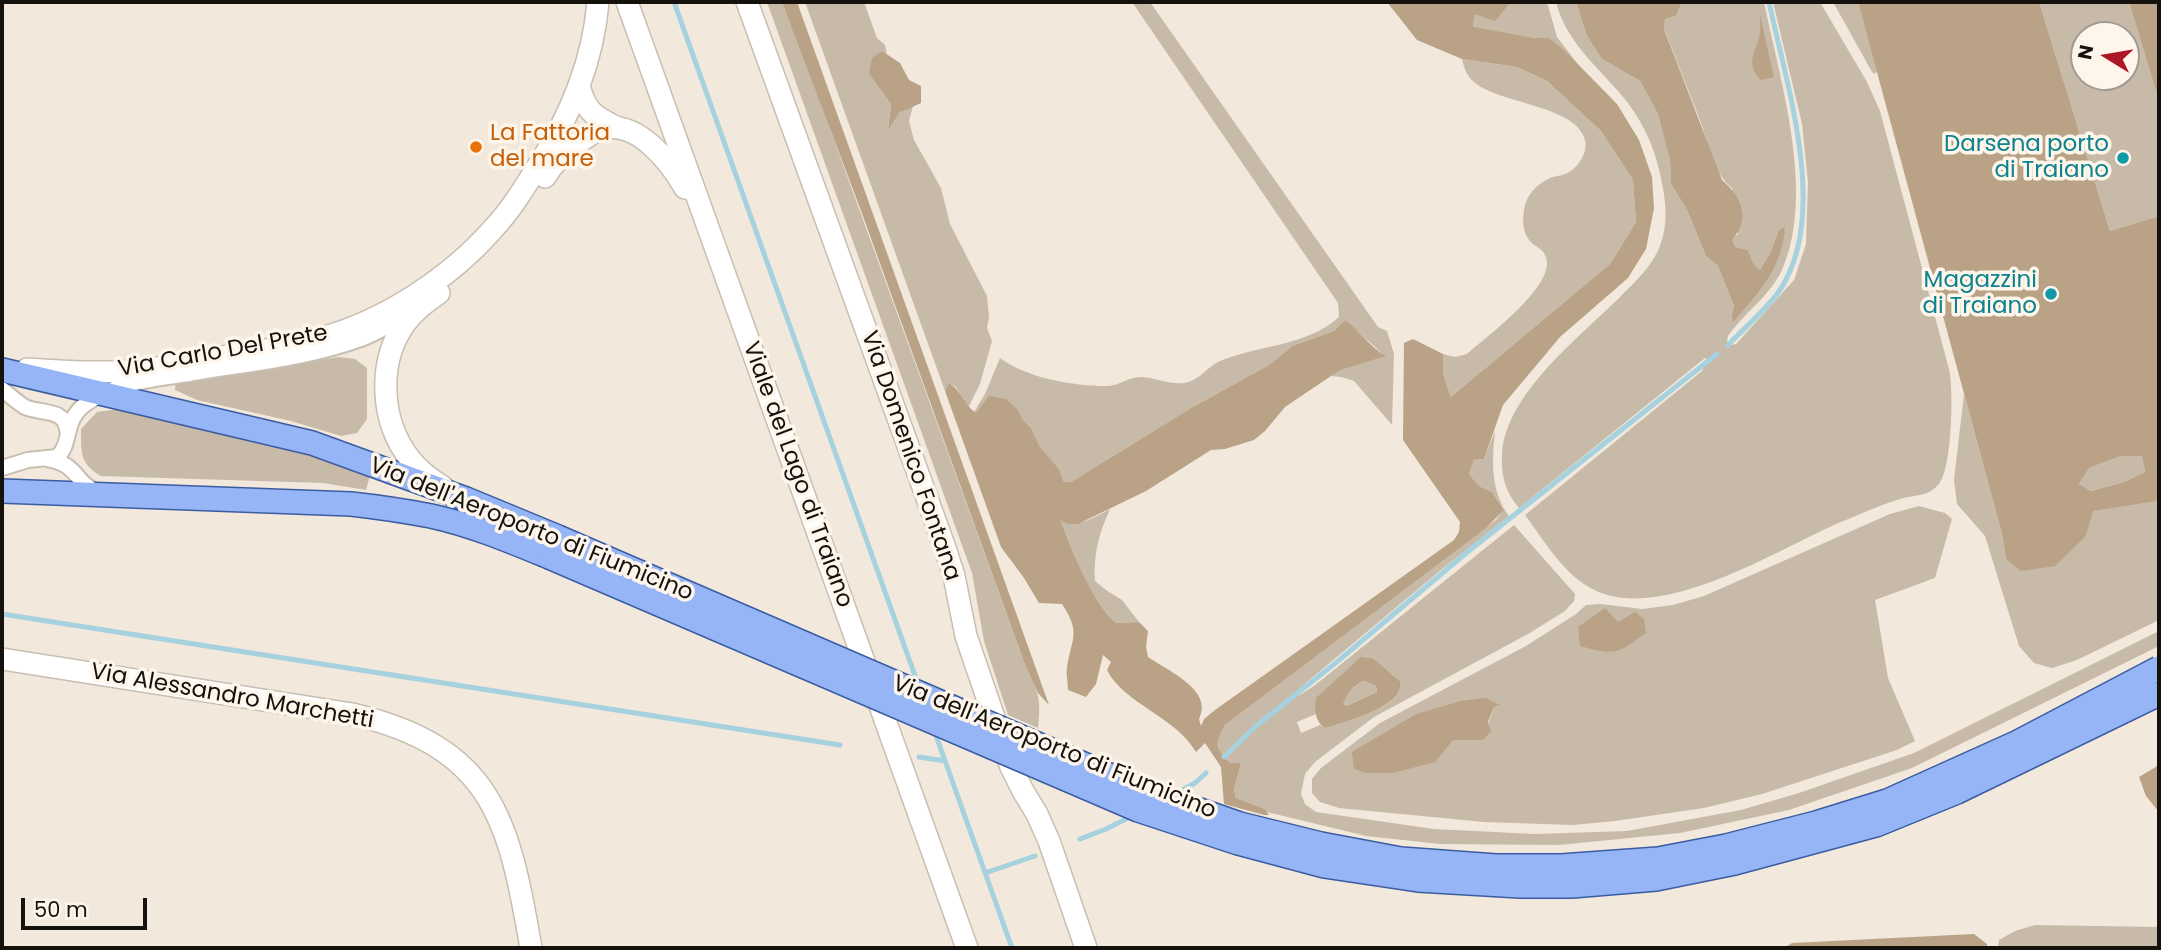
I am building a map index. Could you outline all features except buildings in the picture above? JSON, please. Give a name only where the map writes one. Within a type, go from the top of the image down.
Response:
[{"type":"main road","name":"Via dell'Aeroporto di Fiumicino","points":[[2,368],[312,443],[466,499],[553,547],[1138,810],[1238,844],[1324,866],[1418,880],[1520,886],[1572,886],[1656,879],[1759,857],[1876,825],[1957,792],[2159,694]]},
{"type":"main road","name":"Via dell'Aeroporto di Fiumicino","points":[[2,491],[327,503],[393,509],[553,547],[1146,791],[1240,824],[1321,844],[1401,859],[1496,866],[1561,866],[1658,859],[1726,846],[1887,801],[2018,742],[2159,668]]},
{"type":"street","name":"Via Carlo Del Prete","points":[[2,368],[114,372],[144,369],[321,338],[358,326],[386,312],[455,265],[495,228],[510,208],[546,153],[579,85],[589,55],[598,2]]},
{"type":"street","name":"Viale del Lago di Traiano","points":[[627,2],[967,948]]},
{"type":"street","name":"Via Domenico Fontana","points":[[747,2],[944,544],[954,576],[966,636],[1011,766],[1045,832],[1086,948]]},
{"type":"street","points":[[579,85],[584,103],[597,118],[637,135],[659,151],[677,175],[708,229]]},
{"type":"street","name":"Via Carlo Del Prete","points":[[46,459],[60,455],[70,423],[82,407],[111,395],[150,380],[322,351],[362,339],[391,325],[461,275],[503,234],[520,215],[558,158],[601,129],[616,127]]},
{"type":"street","points":[[424,304],[407,321],[395,341],[386,378],[387,407],[395,433],[410,459],[431,479],[466,499]]},
{"type":"street","points":[[2,389],[27,408],[61,416],[66,421],[68,430]]},
{"type":"street","points":[[2,468],[46,459],[67,465],[93,491],[104,495]]},
{"type":"street","name":"Via Alessandro Marchetti","points":[[2,659],[343,713],[385,723],[423,739],[444,752],[470,774],[498,814],[515,862],[531,948]]},
{"type":"shaded area","points":[[767,2],[782,2],[798,41],[1035,687],[1039,701],[1038,728],[1008,715],[984,641],[972,573]]},
{"type":"shaded area","points":[[782,2],[797,2],[1049,705],[1038,693],[1024,662],[860,208]]},
{"type":"shaded area","points":[[805,2],[864,2],[877,38],[885,45],[887,54],[882,51],[869,74],[891,104],[888,128],[899,113],[913,106],[909,121],[914,140],[941,188],[950,224],[987,296],[987,328],[992,341],[980,384],[968,408],[956,387],[949,383],[945,391]]},
{"type":"shaded area","points":[[1132,2],[1150,2],[1378,327],[1387,331],[1394,354],[1392,425],[1354,381],[1331,376],[1341,370],[1385,356],[1345,320],[1334,331],[1292,346],[1269,365],[1191,408],[1071,482],[1064,482],[1059,469],[1038,446],[1031,428],[1018,410],[974,412],[985,394],[1000,358],[1037,376],[1093,386],[1111,386],[1142,377],[1184,383],[1194,380],[1220,361],[1313,334],[1339,317],[1338,303]]},
{"type":"shaded area","points":[[1387,2],[1509,4],[1495,21],[1475,14],[1473,27],[1549,38],[1565,51],[1617,104],[1639,140],[1652,177],[1654,208],[1646,249],[1628,278],[1560,337],[1503,405],[1484,459],[1474,460],[1469,474],[1479,486],[1492,492],[1504,510],[1486,528],[1225,725],[1219,737],[1219,750],[1231,763],[1241,763],[1234,789],[1236,798],[1265,809],[1269,815],[1264,815],[1224,804],[1221,767],[1205,743],[1196,752],[1176,729],[1125,692],[1107,670],[1111,662],[1103,655],[1096,684],[1086,697],[1068,690],[1067,667],[1074,635],[1072,622],[1062,604],[1039,603],[1001,547],[945,391],[949,383],[976,413],[989,396],[1006,399],[1031,428],[1039,446],[1059,469],[1064,482],[1071,482],[1191,408],[1269,365],[1292,346],[1334,331],[1345,320],[1386,356],[1341,370],[1331,376],[1285,407],[1254,440],[1225,449],[1211,450],[1146,491],[1078,524],[1068,524],[1060,520],[1084,575],[1107,614],[1116,623],[1139,622],[1148,631],[1148,657],[1195,690],[1202,709],[1199,719],[1201,726],[1204,719],[1215,710],[1454,540],[1459,532],[1460,522],[1403,440],[1404,343],[1413,339],[1443,354],[1443,374],[1451,397],[1610,264],[1636,222],[1633,180],[1601,131],[1547,81],[1517,67],[1462,59],[1417,40]]},
{"type":"shaded area","points":[[1506,2],[1547,2],[1557,37],[1580,67],[1549,38],[1473,28],[1475,14],[1509,4]]},
{"type":"shaded area","points":[[1556,2],[1576,2],[1587,36],[1602,59],[1640,81],[1658,114],[1670,161],[1671,184],[1687,210],[1706,256],[1718,266],[1734,306],[1732,314],[1778,258],[1785,228],[1779,230],[1760,270],[1754,265],[1748,250],[1735,247],[1731,240],[1738,234],[1732,188],[1715,166],[1664,28],[1665,19],[1676,16],[1682,2],[1764,2],[1792,137],[1796,207],[1792,240],[1782,270],[1771,288],[1728,336],[1727,342],[1732,345],[1736,344],[1794,280],[1806,244],[1808,182],[1802,124],[1773,2],[1820,2],[1867,82],[1880,111],[1949,369],[1951,411],[1947,462],[1939,484],[1933,490],[1893,501],[1841,522],[1716,580],[1680,592],[1646,598],[1615,597],[1587,586],[1569,572],[1553,554],[1525,515],[1702,371],[1707,360],[1705,358],[1519,508],[1507,489],[1502,462],[1507,431],[1517,409],[1531,388],[1566,348],[1648,267],[1663,238],[1666,214],[1659,170],[1647,134],[1635,112],[1574,40]]},
{"type":"shaded area","points":[[1576,2],[1682,2],[1676,16],[1665,19],[1664,29],[1722,180],[1735,194],[1742,208],[1741,224],[1732,240],[1735,247],[1748,250],[1754,265],[1760,270],[1779,230],[1785,227],[1779,255],[1768,279],[1733,322],[1734,306],[1718,266],[1706,256],[1687,210],[1671,184],[1670,161],[1658,114],[1640,81],[1602,59],[1587,36]]},
{"type":"shaded area","points":[[1833,2],[1858,2],[1877,71],[1875,74],[1872,72]]},
{"type":"shaded area","points":[[1858,2],[2039,2],[2110,231],[2159,216],[2159,501],[2093,511],[2086,536],[2055,566],[2021,571],[2006,559],[2002,534]],"holes":[[[2121,456],[2142,456],[2145,472],[2124,482],[2090,491],[2079,484],[2089,468]]]},
{"type":"shaded area","name":"Darsena porto di Traiano","points":[[2039,2],[2129,2],[2135,21],[2070,21],[2070,91],[2140,91],[2140,38],[2159,101],[2159,216],[2110,231]]},
{"type":"shaded area","points":[[2129,2],[2159,2],[2159,101],[2140,38],[2140,21],[2135,21]]},
{"type":"shaded area","points":[[1760,15],[1774,77],[1761,80],[1752,64],[1760,35]]},
{"type":"shaded area","points":[[882,51],[900,63],[909,80],[921,86],[921,103],[899,113],[888,130],[891,104],[869,74],[872,58]]},
{"type":"shaded area","points":[[1462,59],[1517,67],[1547,81],[1601,131],[1633,180],[1636,222],[1610,264],[1451,397],[1443,374],[1443,354],[1455,357],[1467,354],[1519,309],[1542,280],[1547,267],[1545,255],[1525,233],[1525,205],[1541,183],[1574,168],[1581,160],[1586,145],[1579,128],[1567,119],[1474,82],[1466,72]]},
{"type":"shaded area","points":[[339,357],[355,359],[367,368],[367,419],[357,433],[341,436],[291,421],[197,400],[175,390],[176,381]]},
{"type":"shaded area","points":[[1964,394],[2002,534],[2006,559],[2086,536],[2092,511],[2159,501],[2159,620],[2077,660],[2052,668],[2034,663],[2019,646],[1985,536],[1957,504],[1954,480]]},
{"type":"shaded area","points":[[118,409],[250,439],[371,472],[366,490],[323,483],[101,476],[85,462],[81,429],[97,412]]},
{"type":"shaded area","points":[[1495,431],[1495,486],[1509,516],[1301,687],[1290,701],[1314,686],[1514,525],[1575,594],[1574,601],[1565,611],[1528,634],[1374,717],[1315,762],[1305,774],[1301,794],[1305,804],[1316,812],[1434,829],[1535,834],[1627,831],[1741,810],[1914,753],[2159,631],[2159,646],[1912,768],[1789,810],[1680,833],[1559,845],[1440,844],[1366,836],[1267,812],[1236,798],[1234,789],[1241,763],[1231,763],[1219,751],[1217,740],[1225,725],[1496,520],[1504,509],[1492,492],[1479,486],[1469,474],[1474,460],[1484,459]],"holes":[[[1374,659],[1401,682],[1399,692],[1385,705],[1343,723],[1325,728],[1320,725],[1301,733],[1297,722],[1316,714]]]},
{"type":"shaded area","points":[[2121,456],[2142,456],[2145,472],[2124,482],[2089,491],[2079,484],[2089,468]]},
{"type":"shaded area","points":[[1919,506],[1945,513],[1952,519],[1935,578],[1875,600],[1888,678],[1915,741],[1897,750],[1762,794],[1704,808],[1573,825],[1484,822],[1339,808],[1320,802],[1312,793],[1312,779],[1321,768],[1380,723],[1526,646],[1586,605],[1642,609],[1673,605],[1704,596],[1890,514]],"holes":[[[1499,706],[1494,707],[1483,740],[1453,740],[1390,731],[1416,714]]]},
{"type":"shaded area","points":[[1110,509],[1098,544],[1095,581],[1122,600],[1139,622],[1116,623],[1106,614],[1090,589],[1059,519],[1079,523]]},
{"type":"shaded area","points":[[1605,608],[1618,622],[1635,612],[1644,619],[1646,633],[1616,651],[1580,646],[1578,627]]},
{"type":"shaded area","points":[[1361,657],[1374,659],[1401,682],[1398,693],[1385,705],[1325,728],[1316,715],[1316,698]],"holes":[[[1363,681],[1376,686],[1377,692],[1347,706],[1343,704],[1356,685]]]},
{"type":"shaded area","points":[[1363,681],[1371,682],[1376,686],[1377,692],[1347,706],[1342,703],[1346,696]]},
{"type":"shaded area","points":[[1486,698],[1500,705],[1494,707],[1488,722],[1491,731],[1483,740],[1453,740],[1435,762],[1393,773],[1366,773],[1354,769],[1352,752],[1416,714],[1461,701]]},
{"type":"shaded area","points":[[2159,765],[2159,812],[2146,796],[2139,777]]},
{"type":"shaded area","points":[[2035,925],[2159,927],[2159,945],[1998,948],[1999,940],[2015,931]]},
{"type":"shaded area","points":[[1974,934],[1987,944],[1987,948],[1784,948],[1792,943]]},
{"type":"waterway","points":[[674,2],[918,684]]},
{"type":"waterway","points":[[1728,345],[1780,290],[1795,259],[1802,224],[1800,148],[1769,2]]},
{"type":"waterway","points":[[1224,757],[1256,726],[1465,554],[1717,354]]},
{"type":"waterway","points":[[2,614],[840,745]]},
{"type":"waterway","points":[[934,730],[1012,948]]},
{"type":"waterway","points":[[919,757],[945,761]]},
{"type":"waterway","points":[[1177,793],[1206,773]]},
{"type":"waterway","points":[[1080,839],[1134,815]]},
{"type":"waterway","points":[[985,873],[1035,856]]},
{"type":"place","name":"La Fattoria del mare","points":[[476,147]]},
{"type":"place","name":"Darsena porto di Traiano","points":[[2123,158]]},
{"type":"place","name":"Magazzini di Traiano","points":[[2051,294]]}]
